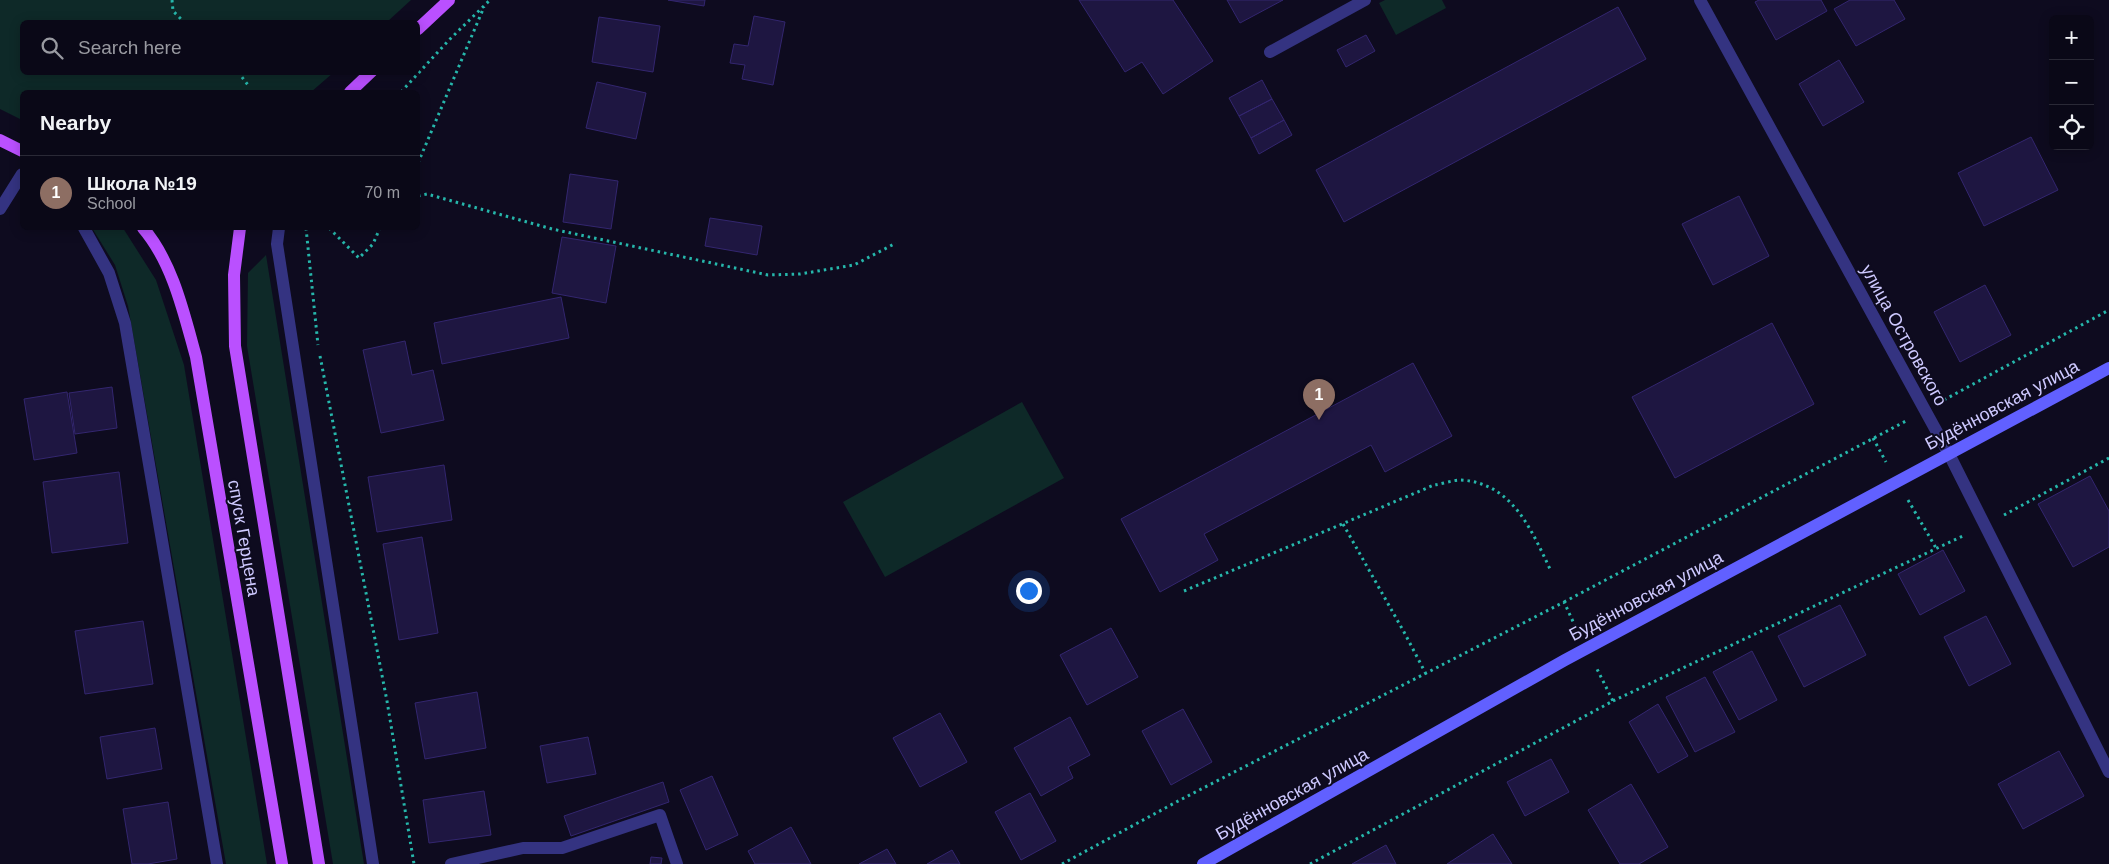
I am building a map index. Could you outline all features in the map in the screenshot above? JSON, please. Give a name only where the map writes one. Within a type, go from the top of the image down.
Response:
[{"type":"main road","points":[[420,27],[449,0]]},
{"type":"main road","points":[[352,90],[368,75]]},
{"type":"main road","points":[[0,140],[20,150]]},
{"type":"main road","name":"спуск Герцена","points":[[143,230],[165,263],[183,310],[196,357],[282,864]]},
{"type":"main road","name":"спуск Герцена","points":[[240,230],[234,276],[235,346],[319,864]]},
{"type":"street","points":[[1270,52],[1365,0]]},
{"type":"street","name":"улица Островского","points":[[1700,0],[1949,454],[2109,772]]},
{"type":"street","points":[[0,208],[20,177]]},
{"type":"street","points":[[85,230],[109,273],[125,323],[217,864]]},
{"type":"street","points":[[279,230],[277,244],[373,864]]},
{"type":"street","name":"Будённовская улица","points":[[1203,864],[1565,660],[2109,368]]},
{"type":"street","points":[[451,864],[523,848],[562,848],[660,815],[678,864]]},
{"type":"street","points":[[510,851],[514,864]]},
{"type":"path","points":[[172,0],[174,11],[182,20]]},
{"type":"path","points":[[420,71],[448,40],[490,0]]},
{"type":"path","points":[[420,158],[484,6]]},
{"type":"path","points":[[240,75],[248,85]]},
{"type":"path","points":[[403,90],[416,75]]},
{"type":"path","points":[[420,196],[427,194],[552,229],[768,276],[800,274],[854,265],[896,243]]},
{"type":"path","points":[[306,230],[318,349],[387,701],[414,864]]},
{"type":"path","points":[[331,230],[359,258],[373,244],[379,230]]},
{"type":"path","points":[[1564,602],[1925,411],[2109,310]]},
{"type":"path","points":[[1613,701],[1985,526],[2109,458]]},
{"type":"path","points":[[1184,591],[1434,485],[1460,480],[1484,484],[1504,497],[1528,522],[1550,569]]},
{"type":"path","points":[[1343,524],[1426,674]]},
{"type":"green space","points":[[0,0],[411,0],[389,20],[20,20],[20,75],[331,75],[313,90],[20,90],[20,119],[0,109]]},
{"type":"green space","points":[[1385,0],[1442,0],[1446,8],[1396,35],[1379,3]]},
{"type":"green space","points":[[93,230],[124,230],[156,280],[184,365],[267,864],[226,864],[128,306],[115,265]]},
{"type":"green space","points":[[266,255],[364,864],[333,864],[247,346],[248,273]]},
{"type":"green space","points":[[1022,402],[1064,478],[885,577],[843,502]]},
{"type":"building","points":[[668,0],[705,0],[704,6]]},
{"type":"building","points":[[1079,0],[1173,0],[1213,61],[1163,94],[1142,62],[1125,72]]},
{"type":"building","points":[[1227,0],[1283,0],[1240,23]]},
{"type":"building","points":[[1759,0],[1821,0],[1827,11],[1776,40],[1755,2]]},
{"type":"building","points":[[1850,0],[1894,0],[1905,19],[1856,46],[1834,9]]},
{"type":"building","points":[[1618,7],[1646,59],[1344,222],[1316,170]]},
{"type":"building","points":[[754,16],[785,22],[773,85],[742,79],[745,65],[730,63],[734,44],[748,46]]},
{"type":"building","points":[[599,17],[660,26],[653,72],[592,62]]},
{"type":"building","points":[[1366,35],[1375,51],[1346,67],[1337,50]]},
{"type":"building","points":[[1839,60],[1864,102],[1823,126],[1799,84]]},
{"type":"building","points":[[1262,80],[1272,99],[1239,116],[1229,98]]},
{"type":"building","points":[[597,82],[646,93],[636,139],[586,128]]},
{"type":"building","points":[[1272,99],[1284,120],[1251,138],[1239,116]]},
{"type":"building","points":[[1284,120],[1292,135],[1259,154],[1251,138]]},
{"type":"building","points":[[2031,137],[2058,190],[1984,226],[1958,173]]},
{"type":"building","points":[[570,174],[618,181],[611,229],[563,222]]},
{"type":"building","points":[[1739,196],[1769,256],[1713,285],[1682,224]]},
{"type":"building","points":[[710,218],[762,226],[757,255],[705,246]]},
{"type":"building","points":[[562,237],[616,246],[606,303],[552,293]]},
{"type":"building","points":[[1985,285],[2011,335],[1960,362],[1934,312]]},
{"type":"building","points":[[561,297],[569,338],[442,364],[434,323]]},
{"type":"building","points":[[1772,323],[1814,404],[1675,478],[1632,397]]},
{"type":"building","points":[[405,341],[412,375],[433,370],[444,420],[381,433],[363,350]]},
{"type":"building","points":[[1413,363],[1452,436],[1385,472],[1371,445],[1204,534],[1218,560],[1160,592],[1121,519]]},
{"type":"building","points":[[112,387],[117,428],[75,434],[69,393]]},
{"type":"building","points":[[67,392],[77,453],[34,460],[24,399]]},
{"type":"building","points":[[444,465],[452,520],[377,532],[368,477]]},
{"type":"building","points":[[119,472],[128,543],[52,553],[43,482]]},
{"type":"building","points":[[2090,476],[2109,511],[2109,547],[2073,567],[2038,504]]},
{"type":"building","points":[[422,537],[438,633],[399,640],[383,544]]},
{"type":"building","points":[[1943,550],[1965,591],[1920,615],[1898,574]]},
{"type":"building","points":[[1840,605],[1866,655],[1804,687],[1778,636]]},
{"type":"building","points":[[1986,616],[2011,664],[1969,686],[1944,637]]},
{"type":"building","points":[[143,621],[153,684],[85,694],[75,631]]},
{"type":"building","points":[[1111,628],[1138,677],[1087,705],[1060,655]]},
{"type":"building","points":[[1752,651],[1777,700],[1739,720],[1713,672]]},
{"type":"building","points":[[1705,677],[1735,732],[1695,752],[1666,697]]},
{"type":"building","points":[[477,692],[486,748],[425,759],[415,703]]},
{"type":"building","points":[[1658,704],[1688,756],[1658,773],[1629,722]]},
{"type":"building","points":[[1183,709],[1212,762],[1171,785],[1142,731]]},
{"type":"building","points":[[940,713],[967,762],[920,787],[893,738]]},
{"type":"building","points":[[1070,717],[1090,755],[1068,767],[1073,778],[1041,796],[1014,748]]},
{"type":"building","points":[[155,728],[162,769],[107,779],[100,737]]},
{"type":"building","points":[[588,737],[596,774],[547,783],[540,746]]},
{"type":"building","points":[[2059,751],[2084,796],[2023,829],[1998,784]]},
{"type":"building","points":[[1551,759],[1569,792],[1525,816],[1507,782]]},
{"type":"building","points":[[712,776],[738,835],[706,850],[680,790]]},
{"type":"building","points":[[663,782],[669,802],[571,836],[564,816]]},
{"type":"building","points":[[1631,784],[1668,847],[1639,864],[1620,864],[1588,810]]},
{"type":"building","points":[[484,791],[491,835],[429,843],[423,800]]},
{"type":"building","points":[[1030,793],[1056,841],[1021,860],[995,812]]},
{"type":"building","points":[[168,802],[177,859],[148,864],[132,864],[123,809]]},
{"type":"building","points":[[791,827],[811,864],[755,864],[748,851]]},
{"type":"building","points":[[1493,834],[1512,864],[1447,864]]},
{"type":"building","points":[[1386,845],[1396,864],[1352,864]]},
{"type":"building","points":[[887,849],[896,864],[859,864]]},
{"type":"building","points":[[952,850],[960,864],[927,864]]},
{"type":"building","points":[[651,857],[662,858],[661,864],[650,864]]},
{"type":"place","name":"Школа №19","points":[[1319,420]]}]
